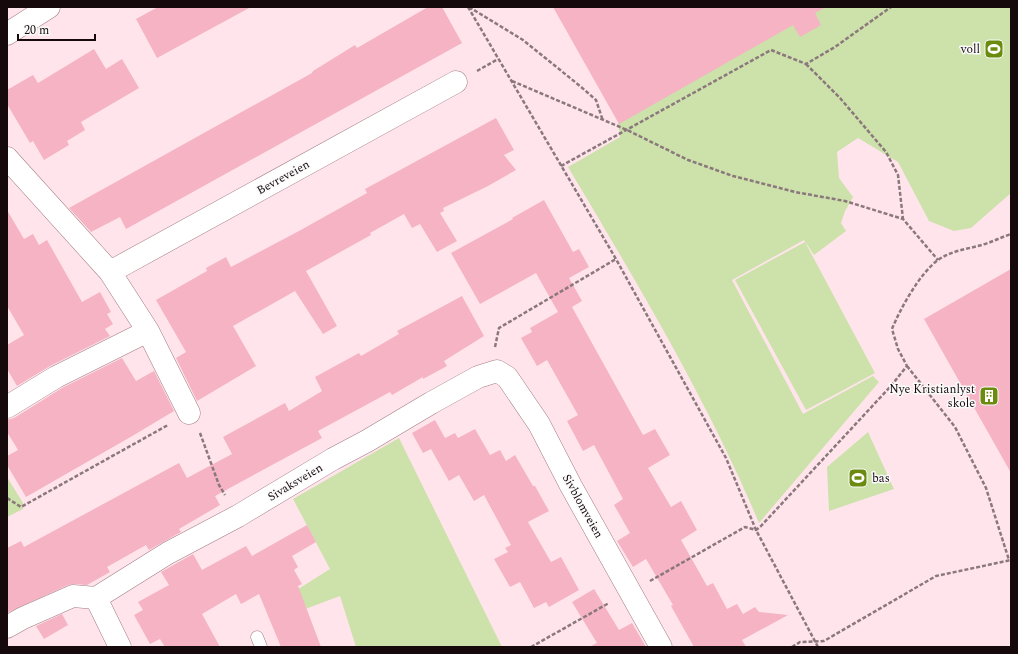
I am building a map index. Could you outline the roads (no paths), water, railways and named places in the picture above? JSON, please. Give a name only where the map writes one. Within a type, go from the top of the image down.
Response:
[{"type":"street","points":[[7,34],[49,7]]},
{"type":"street","name":"Bevreveien","points":[[110,272],[456,82]]},
{"type":"street","points":[[11,170],[110,272],[148,331],[189,413]]},
{"type":"street","points":[[7,407],[56,377],[148,331]]},
{"type":"street","name":"Sivaksveien","points":[[96,598],[168,553],[238,516],[334,459],[478,377],[497,371]]},
{"type":"street","name":"Sivblomveien","points":[[497,371],[507,377],[539,424],[661,647]]},
{"type":"street","points":[[7,627],[23,618],[73,596],[96,598],[120,647]]},
{"type":"place","name":"voll","points":[[994,49]]},
{"type":"place","name":"Nye Kristianlyst skole","points":[[989,396]]},
{"type":"place","name":"bas","points":[[858,478]]}]
